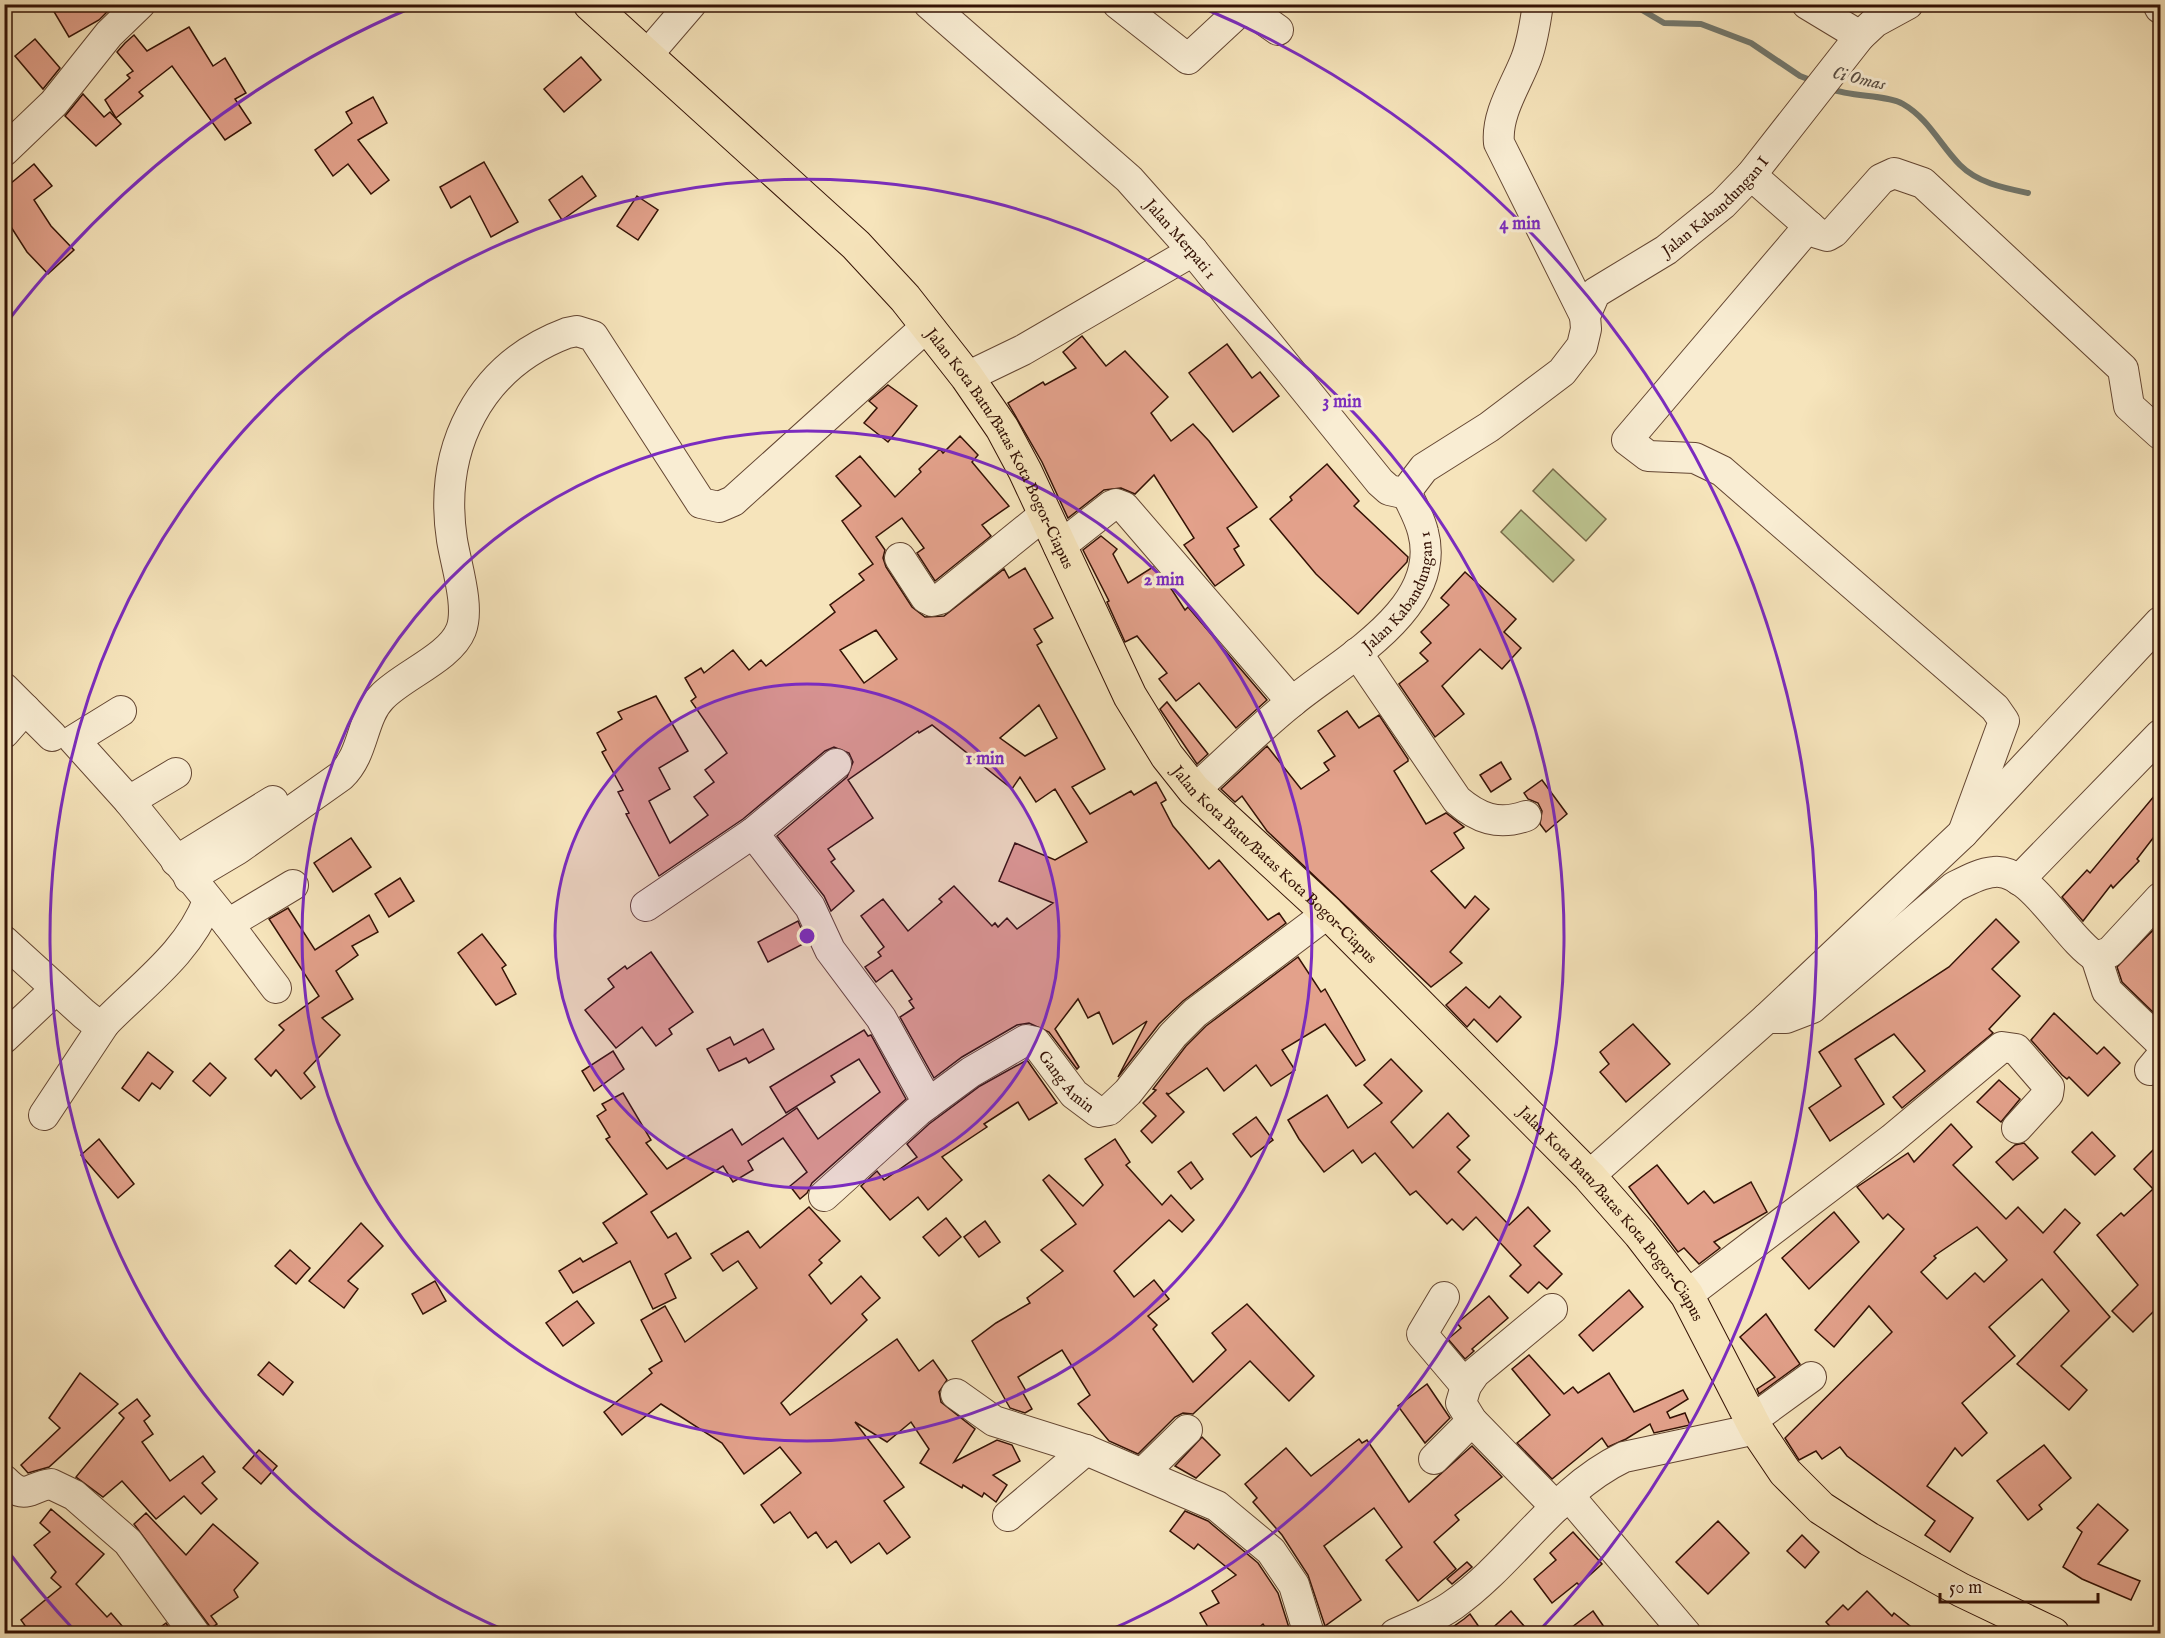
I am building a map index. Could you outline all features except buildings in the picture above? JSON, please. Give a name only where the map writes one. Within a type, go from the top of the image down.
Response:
[{"type":"main road","name":"Jalan Kota Batu/Batas Kota Bogor–Ciapus","points":[[590,4],[648,54],[856,245],[883,273],[967,377],[1002,428],[1130,696],[1155,739],[1194,790],[1328,913],[1589,1176],[1640,1234],[1687,1295],[1754,1425],[1785,1472],[1821,1508],[1836,1519],[1961,1590],[2053,1634]]},
{"type":"street","points":[[4,151],[54,103],[109,34],[140,4]]},
{"type":"street","points":[[648,54],[691,4]]},
{"type":"street","name":"Jalan Merpati 1","points":[[929,4],[1110,161],[1193,251],[1380,482],[1389,490],[1407,494]]},
{"type":"street","points":[[1118,4],[1188,59],[1242,6],[1278,30]]},
{"type":"street","points":[[1407,494],[1424,468],[1489,427],[1562,372],[1582,346],[1590,305],[1499,142],[1500,123],[1532,41],[1538,4]]},
{"type":"street","points":[[1807,4],[1850,46],[1875,22],[1908,4]]},
{"type":"street","name":"Jalan Kabandungan I","points":[[1590,305],[1692,231],[1751,175],[1850,46]]},
{"type":"street","points":[[1751,175],[1817,233],[1827,236],[1834,232],[1881,178],[1894,173],[1923,183],[2123,369],[2129,406],[2160,435]]},
{"type":"street","points":[[1809,226],[1627,440],[1648,456],[1695,458],[1722,471],[1995,708],[2004,721],[1963,834]]},
{"type":"street","points":[[967,377],[1035,343],[1193,251]]},
{"type":"street","points":[[191,880],[341,776],[354,762],[375,706],[381,697],[420,670],[458,636],[464,610],[451,536],[450,504],[454,467],[463,430],[473,410],[484,391],[510,364],[567,333],[577,331],[599,340],[701,503],[719,507],[733,501],[926,327]]},
{"type":"street","name":"Jalan Kabandungan 1","points":[[1194,790],[1292,702],[1376,638],[1404,609],[1421,575],[1425,545],[1424,532],[1407,494]]},
{"type":"street","points":[[1059,547],[1111,506],[1116,504],[1124,507],[1292,702]]},
{"type":"street","points":[[900,558],[926,598],[932,601],[940,599],[1045,514]]},
{"type":"street","points":[[1589,1176],[1767,1018],[1963,834],[2160,622]]},
{"type":"street","points":[[1357,653],[1457,800],[1474,814],[1494,821],[1512,821],[1526,816]]},
{"type":"street","points":[[4,688],[52,736]]},
{"type":"street","points":[[4,733],[25,709]]},
{"type":"street","points":[[121,711],[74,740],[129,801],[228,924],[276,988]]},
{"type":"street","points":[[2019,880],[2160,735]]},
{"type":"street","points":[[191,880],[335,762]]},
{"type":"street","points":[[646,906],[753,833],[836,764]]},
{"type":"street","points":[[129,801],[176,773]]},
{"type":"street","points":[[753,833],[804,899],[830,950],[881,1018],[928,1103]]},
{"type":"street","points":[[1767,1018],[1786,1018],[1812,1008],[1954,887],[1995,872],[2010,874],[2019,880],[2096,957],[2107,991],[2160,1042]]},
{"type":"street","points":[[44,1115],[105,1023],[153,979],[193,931],[191,880]]},
{"type":"street","points":[[228,924],[293,885]]},
{"type":"street","points":[[2096,957],[2110,952],[2160,898]]},
{"type":"street","name":"Gang Amin","points":[[825,1196],[928,1103],[971,1072],[1029,1039],[1035,1042],[1083,1103],[1098,1112],[1108,1110],[1128,1092],[1189,1018],[1328,913]]},
{"type":"street","points":[[4,941],[94,1022],[105,1023]]},
{"type":"street","points":[[4,1038],[56,989]]},
{"type":"street","points":[[1687,1295],[1892,1139],[2002,1047],[2016,1049],[2049,1087],[2048,1094],[2017,1128]]},
{"type":"street","points":[[1444,1297],[1422,1334],[1466,1386]]},
{"type":"street","points":[[1552,1310],[1475,1373],[1466,1386],[1461,1403],[1472,1421],[1562,1502],[1686,1634]]},
{"type":"street","points":[[1395,1634],[1452,1606],[1562,1502],[1603,1469],[1624,1457],[1754,1425],[1810,1377]]},
{"type":"street","points":[[957,1394],[994,1421],[1086,1450],[1217,1506],[1271,1551],[1293,1585],[1309,1634]]},
{"type":"street","points":[[1434,1459],[1472,1421]]},
{"type":"street","points":[[1143,1473],[1187,1430]]},
{"type":"street","points":[[1008,1516],[1086,1450]]},
{"type":"street","points":[[4,1480],[25,1494],[51,1484],[74,1495],[128,1542],[195,1634]]},
{"type":"green space","points":[[1553,469],[1606,519],[1586,541],[1533,491]]},
{"type":"green space","points":[[1521,510],[1574,560],[1553,582],[1501,532]]},
{"type":"waterway","name":"Ci Omas","points":[[1632,4],[1664,23],[1701,24],[1751,43],[1800,76],[1813,81]]},
{"type":"waterway","name":"Ci Omas","points":[[1831,89],[1888,99],[1903,104],[1920,117],[1967,171],[1992,184],[2028,193]]}]
